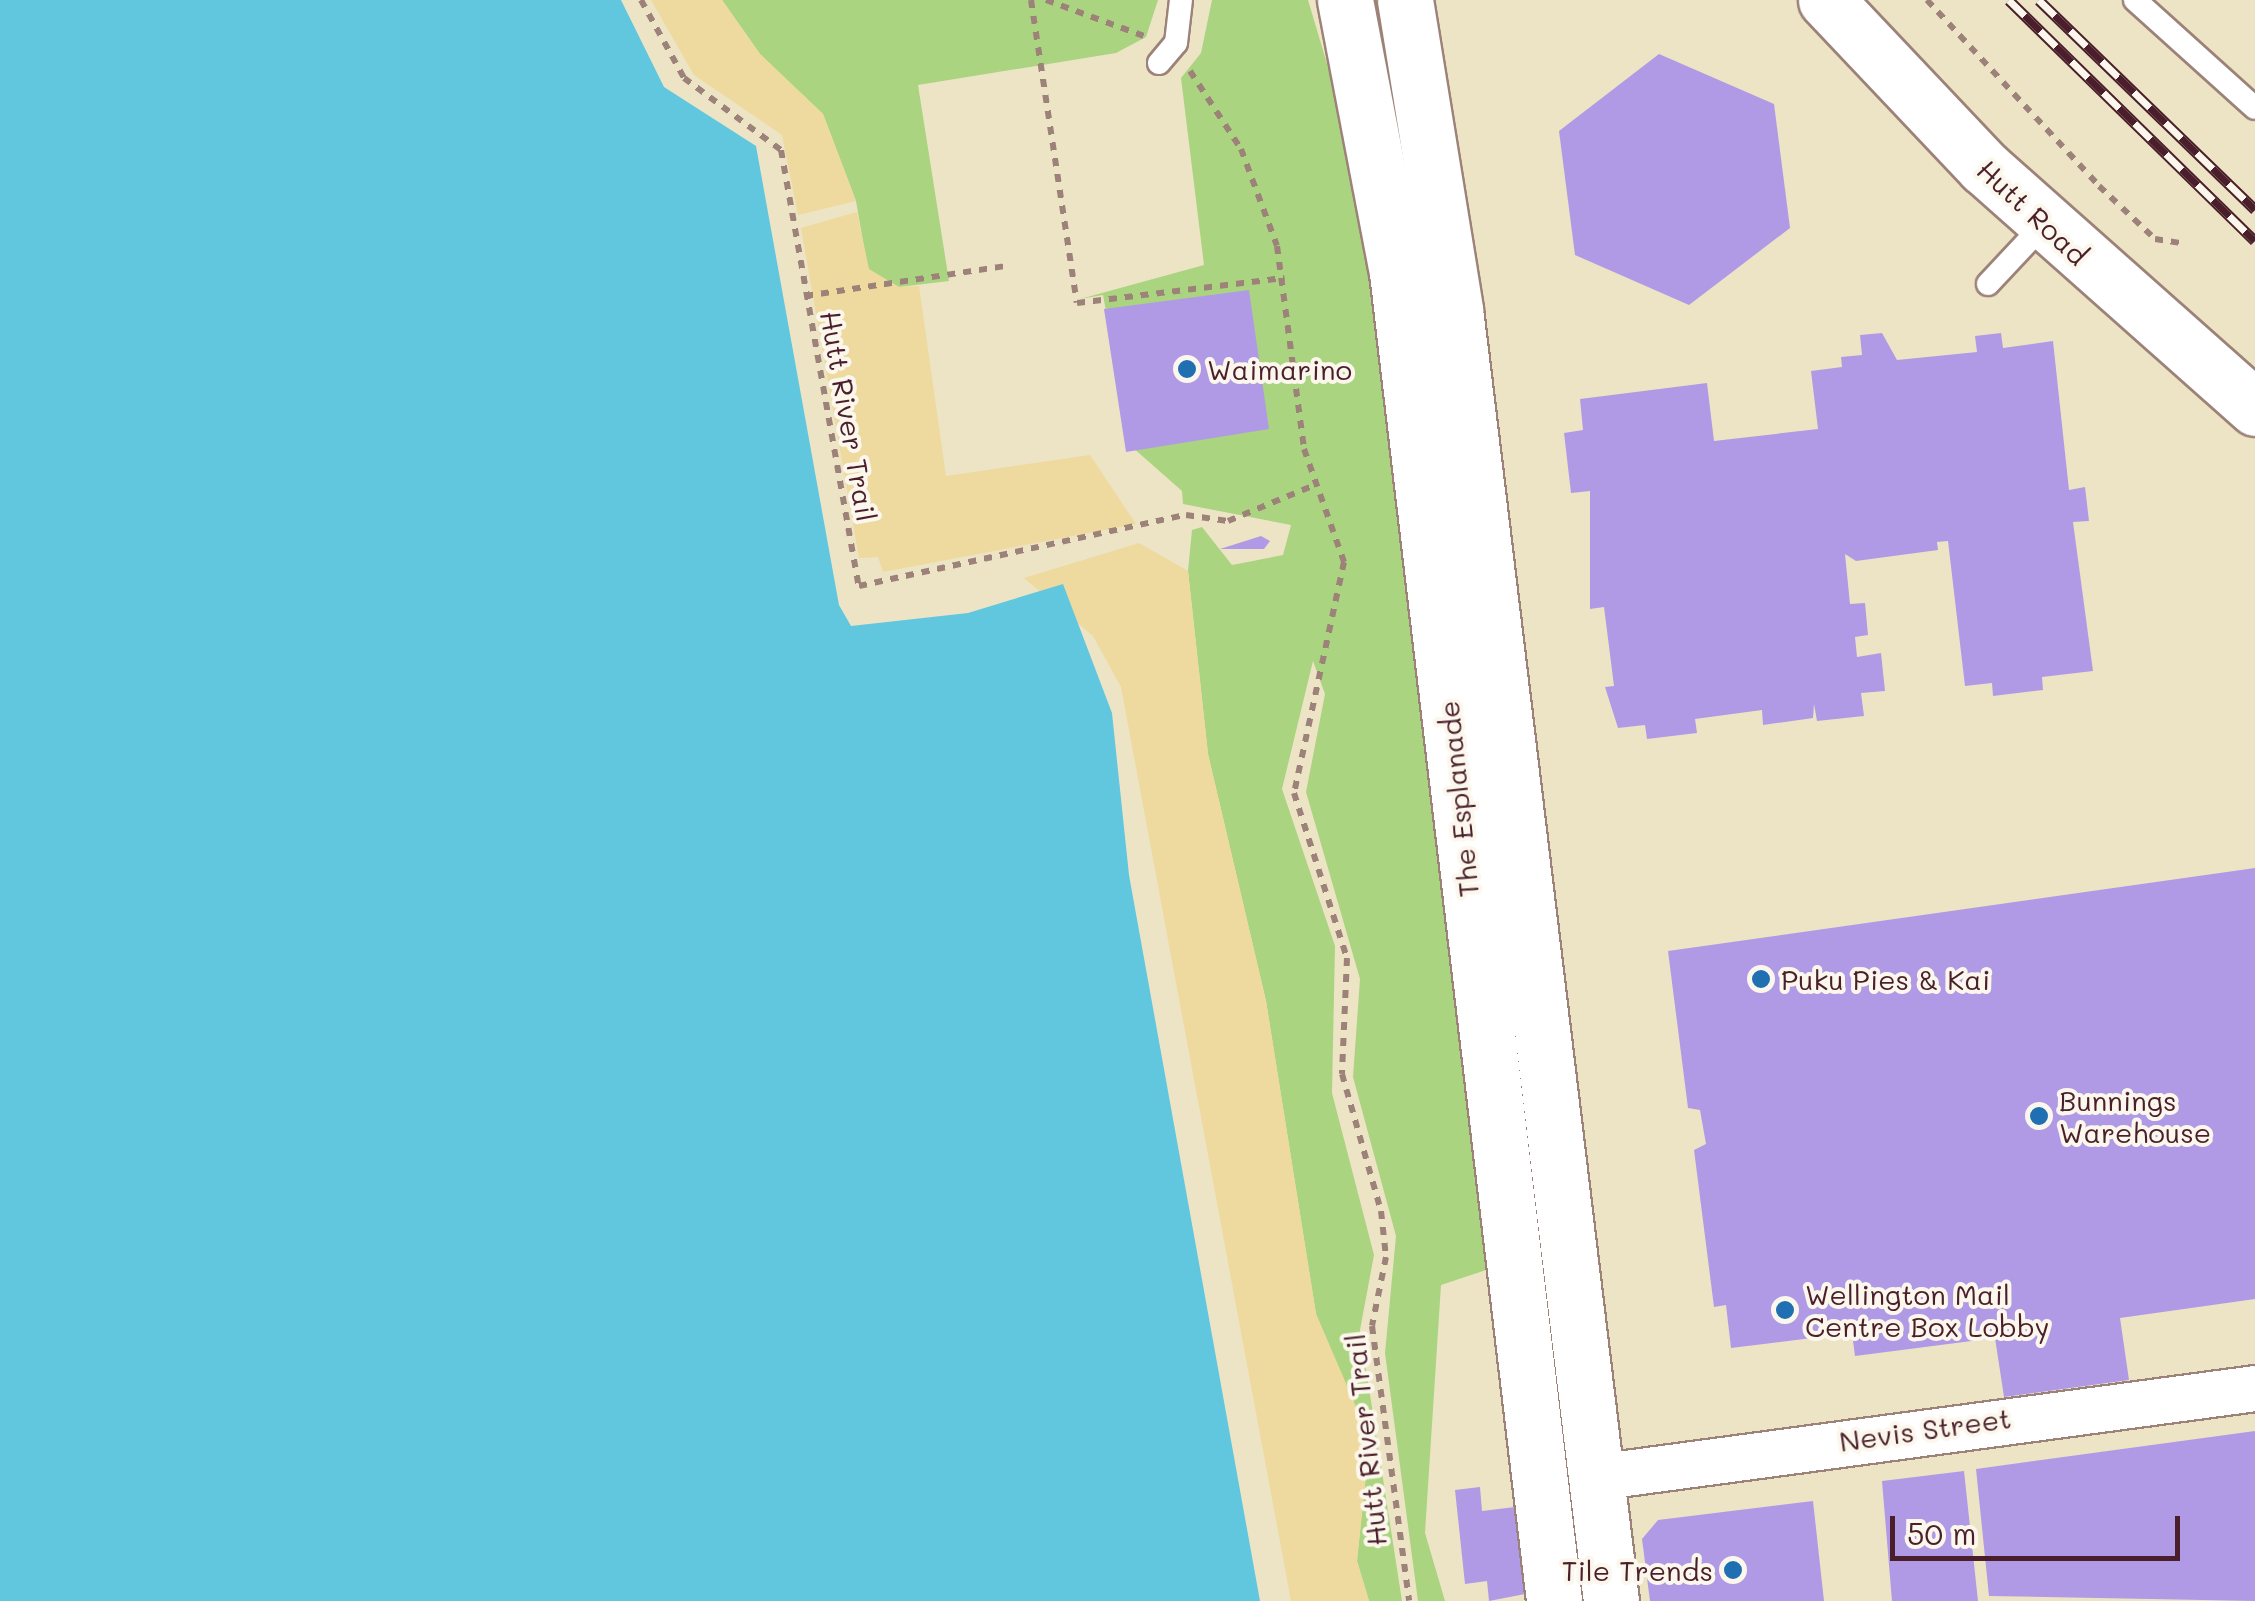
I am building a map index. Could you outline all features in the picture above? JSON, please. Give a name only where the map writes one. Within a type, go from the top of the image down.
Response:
[{"type":"main road","name":"The Esplanade","points":[[1346,0],[1398,272],[1554,1601]]},
{"type":"main road","name":"The Esplanade","points":[[1405,0],[1455,310],[1612,1601]]},
{"type":"main road","name":"Hutt Road","points":[[1826,0],[2045,223],[2255,408]]},
{"type":"street","name":"Nevis Street","points":[[1596,1477],[2255,1388]]},
{"type":"lane","points":[[1159,63],[1176,43],[1181,0]]},
{"type":"lane","points":[[2136,0],[2255,108]]},
{"type":"lane","points":[[1988,284],[2045,223]]},
{"type":"path","name":"Hutt River Trail","points":[[642,0],[684,78],[781,150],[859,586],[1167,524],[1186,515],[1243,518],[1315,485]]},
{"type":"path","points":[[1032,0],[1077,303],[1285,278]]},
{"type":"path","points":[[1046,0],[1148,38]]},
{"type":"path","points":[[1927,0],[2098,186],[2154,239],[2180,243]]},
{"type":"path","name":"Hutt River Trail","points":[[1188,68],[1240,149],[1285,278],[1315,485],[1344,562],[1294,792],[1347,958],[1342,1074],[1381,1211],[1386,1256],[1372,1326],[1409,1601]]},
{"type":"path","points":[[805,296],[1005,266]]},
{"type":"green space","points":[[722,0],[1158,0],[1146,37],[1116,53],[918,85],[949,281],[899,287],[868,270],[856,201],[823,114],[760,54]]},
{"type":"green space","points":[[1212,0],[1308,0],[1365,191],[1489,1269],[1441,1285],[1425,1533],[1445,1601],[1418,1601],[1385,1353],[1396,1236],[1353,1077],[1360,979],[1306,792],[1325,694],[1313,661],[1282,789],[1335,946],[1332,1093],[1374,1255],[1360,1330],[1402,1601],[1369,1601],[1357,1561],[1369,1439],[1316,1314],[1266,1001],[1208,754],[1188,571],[1192,530],[1202,527],[1232,565],[1283,555],[1291,525],[1183,504],[1182,491],[1131,446],[1103,295],[1080,299],[1204,265],[1181,78],[1201,53]]},
{"type":"sand","points":[[651,0],[722,0],[760,54],[823,114],[856,201],[798,215],[782,135],[694,75]]},
{"type":"sand","points":[[857,212],[869,269],[899,287],[919,286],[946,476],[1090,455],[1136,524],[883,572],[878,557],[859,558],[801,228]]},
{"type":"sand","points":[[1139,543],[1188,571],[1208,754],[1266,1001],[1316,1314],[1370,1439],[1357,1561],[1369,1601],[1291,1601],[1121,687],[1093,636],[1024,578]]},
{"type":"water","points":[[0,0],[621,0],[664,87],[756,146],[839,605],[851,626],[968,613],[1063,584],[1112,713],[1129,875],[1260,1601],[0,1601]]},
{"type":"building","points":[[1659,54],[1774,104],[1790,228],[1689,305],[1575,255],[1559,131]]},
{"type":"building","name":"Waimarino","points":[[1249,290],[1269,429],[1126,452],[1104,309]]},
{"type":"building","points":[[1882,333],[1897,360],[1977,352],[1975,336],[2001,333],[2003,348],[2053,341],[2069,490],[2085,487],[2089,521],[2073,522],[2093,671],[2042,677],[2043,690],[1993,696],[1992,683],[1965,686],[1948,541],[1937,542],[1938,550],[1856,561],[1845,554],[1850,604],[1865,603],[1868,635],[1855,637],[1857,657],[1881,653],[1885,691],[1861,693],[1864,716],[1817,721],[1814,704],[1813,718],[1763,725],[1762,710],[1695,719],[1697,733],[1647,739],[1645,725],[1618,728],[1605,687],[1614,686],[1604,607],[1590,609],[1590,491],[1571,493],[1564,433],[1583,430],[1580,399],[1707,383],[1714,441],[1818,429],[1811,371],[1842,367],[1841,357],[1862,355],[1860,335]]},
{"type":"building","points":[[1261,536],[1270,541],[1264,549],[1220,549]]},
{"type":"building","name":"Bunnings Warehouse","points":[[2255,868],[2255,1299],[2120,1318],[2129,1380],[2004,1397],[1995,1338],[1855,1356],[1852,1333],[1731,1348],[1726,1305],[1714,1307],[1694,1150],[1706,1144],[1700,1110],[1688,1108],[1668,951]]},
{"type":"building","points":[[2255,1431],[2255,1601],[1989,1596],[1976,1469]]},
{"type":"building","points":[[1964,1471],[1978,1601],[1892,1601],[1882,1481]]},
{"type":"building","points":[[1480,1487],[1482,1511],[1515,1507],[1525,1594],[1489,1601],[1487,1581],[1465,1584],[1455,1490]]},
{"type":"building","name":"Tile Trends","points":[[1813,1501],[1824,1601],[1650,1601],[1642,1539],[1658,1520]]},
{"type":"railway","points":[[2009,0],[2255,241]]},
{"type":"railway","points":[[2039,0],[2255,209]]},
{"type":"place","name":"Waimarino","points":[[1187,369]]},
{"type":"place","name":"Puku Pies & Kai","points":[[1761,979]]},
{"type":"place","name":"Bunnings Warehouse","points":[[2039,1116]]},
{"type":"place","name":"Wellington Mail Centre Box Lobby","points":[[1785,1310]]},
{"type":"place","name":"Tile Trends","points":[[1733,1570]]}]
